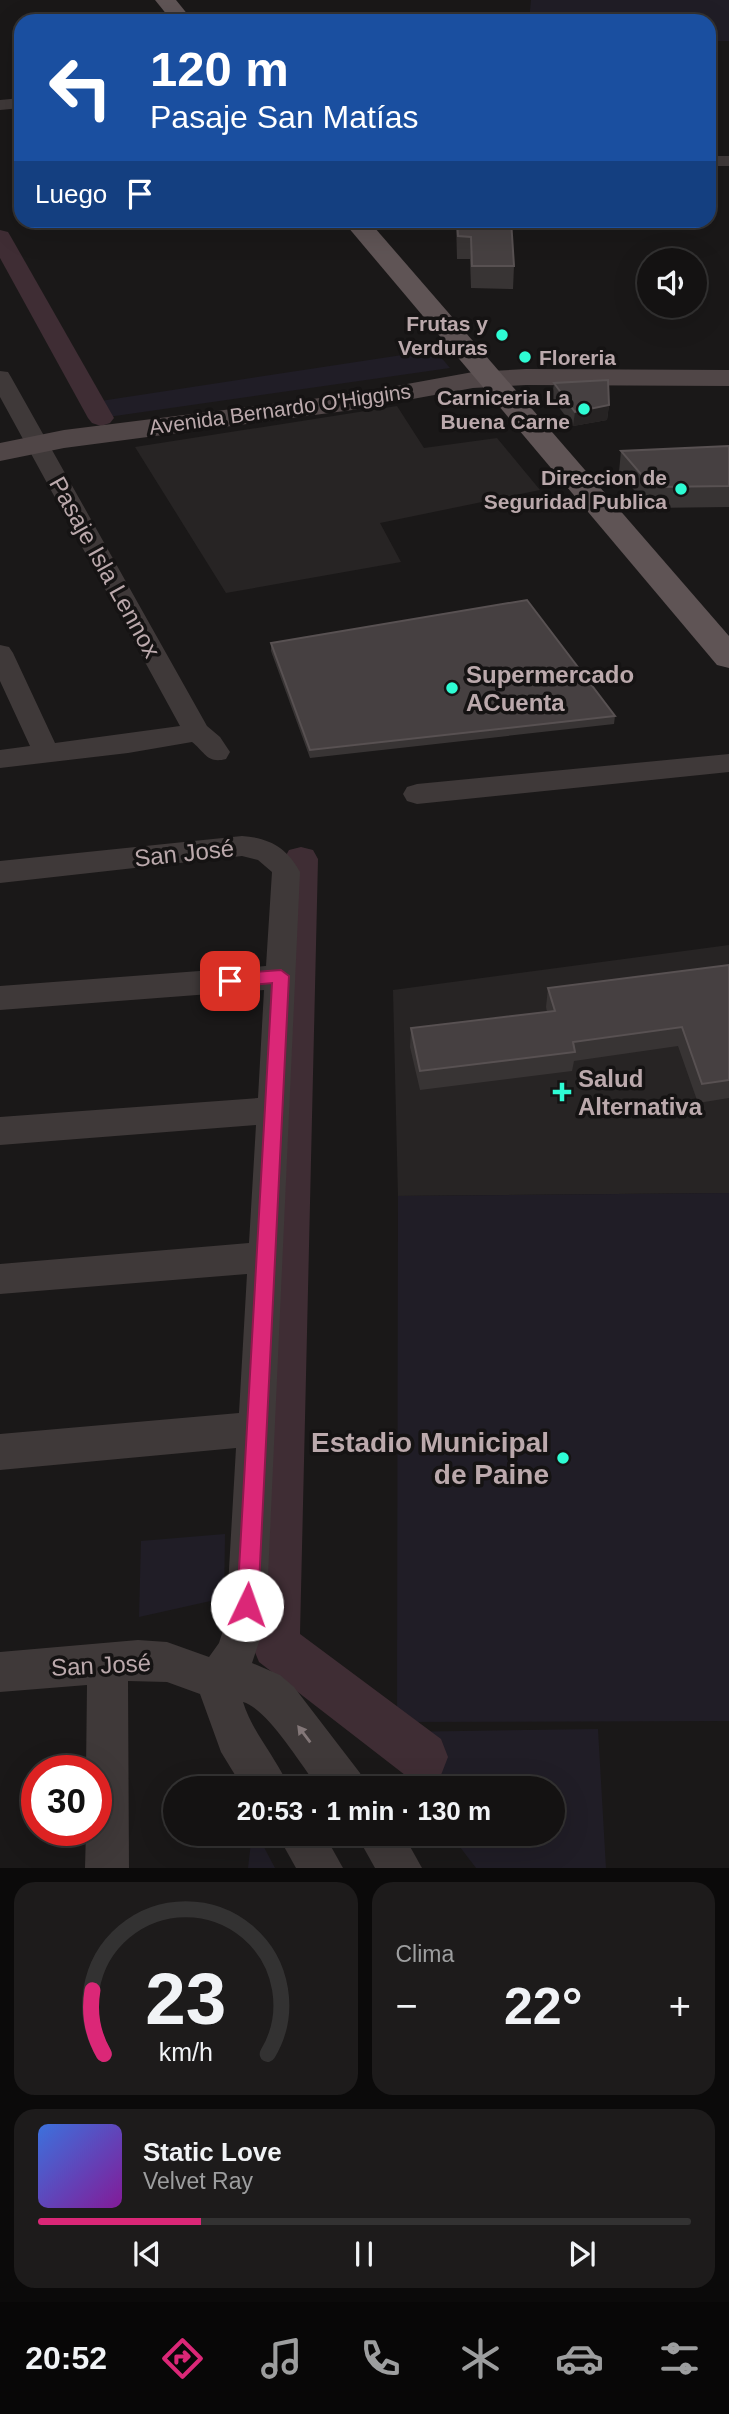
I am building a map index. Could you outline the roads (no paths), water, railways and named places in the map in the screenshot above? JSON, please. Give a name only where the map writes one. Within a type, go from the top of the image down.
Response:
[{"type":"main road","points":[[165,0],[177,14]]},
{"type":"main road","points":[[361,228],[729,657]]},
{"type":"street","name":"Pasaje Isla Lennox","points":[[0,377],[197,732],[211,743],[216,752]]},
{"type":"street","name":"Avenida Bernardo O'Higgins","points":[[0,452],[102,434],[299,410],[490,378],[729,378]]},
{"type":"street","points":[[0,653],[47,754]]},
{"type":"street","points":[[0,759],[128,744],[197,732]]},
{"type":"street","points":[[418,794],[729,763]]},
{"type":"street","name":"San José","points":[[0,872],[242,846],[265,850],[282,863],[286,872],[246,1620],[236,1654],[217,1680],[167,1662],[138,1660],[0,1672]]},
{"type":"street","points":[[0,998],[281,976]]},
{"type":"street","points":[[0,1131],[274,1110]]},
{"type":"street","points":[[0,1279],[266,1257]]},
{"type":"street","points":[[0,1452],[257,1429]]},
{"type":"street","points":[[107,1868],[108,1662]]},
{"type":"street","points":[[260,1776],[238,1743],[221,1702],[217,1680],[248,1682],[265,1690],[279,1702],[336,1776]]},
{"type":"street","points":[[307,1846],[321,1868]]},
{"type":"street","points":[[386,1846],[400,1868]]},
{"type":"waterway","points":[[0,237],[101,418]]},
{"type":"waterway","points":[[301,859],[276,1645],[423,1757]]},
{"type":"place","name":"Frutas y Verduras","points":[[502,335]]},
{"type":"place","name":"Floreria","points":[[525,357]]},
{"type":"place","name":"Carniceria La Buena Carne","points":[[584,409]]},
{"type":"place","name":"Direccion de Seguridad Publica","points":[[681,489]]},
{"type":"place","name":"Supermercado ACuenta","points":[[452,688]]},
{"type":"place","name":"Salud Alternativa","points":[[562,1092]]},
{"type":"place","name":"Estadio Municipal de Paine","points":[[563,1458]]}]
